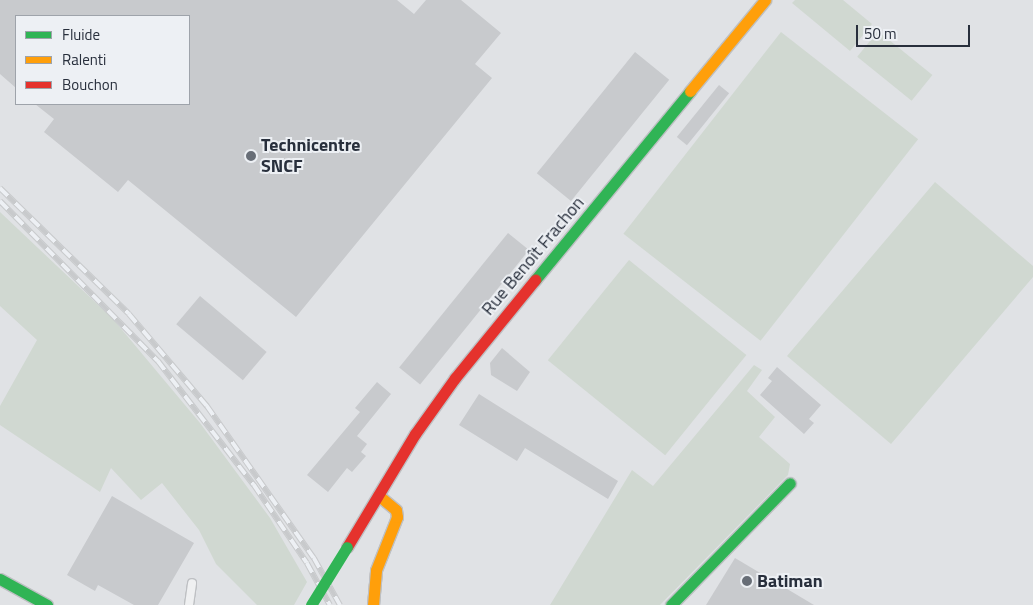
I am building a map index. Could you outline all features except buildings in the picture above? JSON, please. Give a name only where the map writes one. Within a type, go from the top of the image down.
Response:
[{"type":"main road","name":"Rue Benoît Frachon","points":[[311,605],[415,434],[455,378],[765,0]]},
{"type":"main road","points":[[671,605],[790,483]]},
{"type":"main road","points":[[372,605],[376,570],[396,517],[396,510],[378,495]]},
{"type":"main road","points":[[0,578],[47,605]]},
{"type":"lane","points":[[190,605],[192,583]]},
{"type":"shaded area","points":[[795,0],[843,0],[872,24],[850,51],[792,3]]},
{"type":"shaded area","points":[[878,31],[932,75],[912,101],[857,57]]},
{"type":"shaded area","points":[[781,32],[918,139],[761,341],[623,234]]},
{"type":"shaded area","points":[[935,182],[1033,266],[1033,277],[891,444],[787,356]]},
{"type":"shaded area","points":[[0,212],[113,319],[200,423],[270,518],[307,582],[294,605],[257,605],[216,564],[199,530],[162,483],[141,500],[111,468],[100,492],[0,425],[0,406],[37,340],[0,306]]},
{"type":"shaded area","points":[[629,260],[746,355],[665,455],[548,360]]},
{"type":"shaded area","points":[[754,365],[762,370],[747,391],[775,417],[759,437],[790,464],[788,475],[660,605],[550,605],[632,470],[653,486]]},
{"type":"railway","points":[[0,188],[129,314],[207,406],[314,558],[340,605]]},
{"type":"railway","points":[[0,201],[158,361],[254,485],[307,563],[330,605]]},
{"type":"traffic: fast","points":[[535,280],[690,91]]},
{"type":"traffic: fast","points":[[671,605],[790,483]]},
{"type":"traffic: fast","points":[[311,605],[347,547]]},
{"type":"traffic: fast","points":[[0,579],[47,605]]},
{"type":"traffic: slow","points":[[690,91],[765,0]]},
{"type":"traffic: slow","points":[[373,605],[376,570],[397,517],[396,510],[378,495]]},
{"type":"traffic: jam","points":[[347,547],[415,434],[455,378],[535,280]]},
{"type":"place","name":"Technicentre SNCF","points":[[251,156]]},
{"type":"place","name":"Batiman","points":[[747,581]]}]
